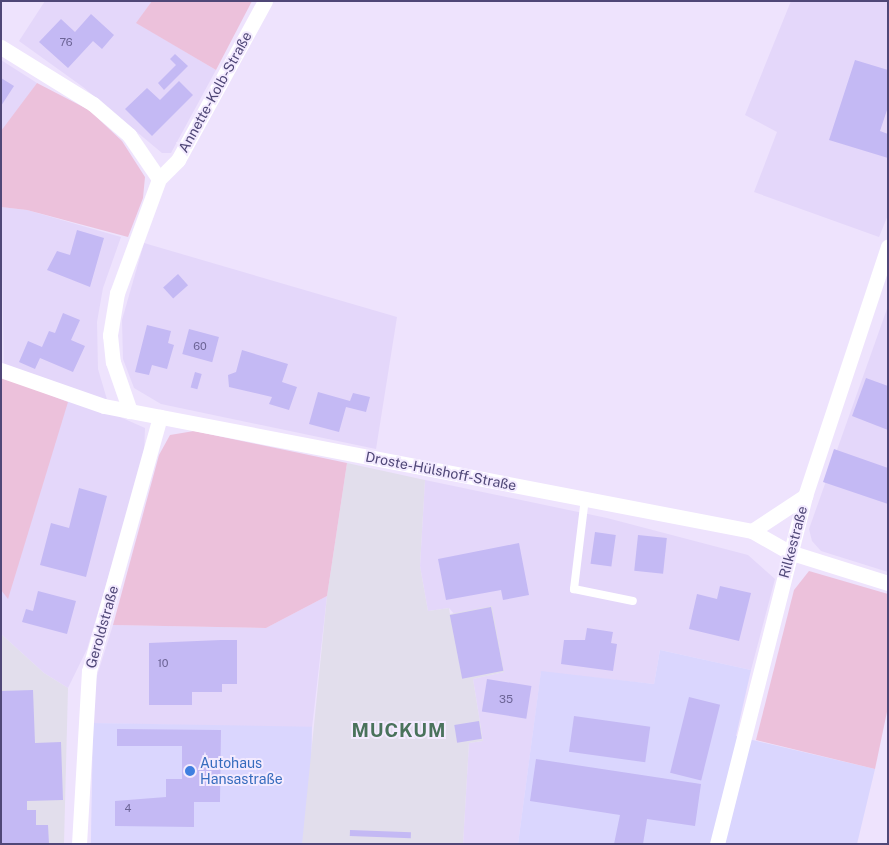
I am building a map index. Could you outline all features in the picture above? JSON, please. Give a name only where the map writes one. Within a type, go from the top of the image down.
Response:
[{"type":"street","name":"Annette-Kolb-Straße","points":[[159,179],[178,160],[265,1]]},
{"type":"street","points":[[1,47],[93,104],[129,135],[159,179],[117,293],[110,335],[113,362],[130,411]]},
{"type":"street","name":"Rilkestraße","points":[[717,844],[789,552],[805,496],[888,246]]},
{"type":"street","name":"Droste-Hülshoff-Straße","points":[[1,370],[104,406],[752,530],[789,552],[888,583]]},
{"type":"street","name":"Geroldstraße","points":[[79,844],[89,671],[160,417]]},
{"type":"street","points":[[752,530],[805,496]]},
{"type":"lane","points":[[585,498],[574,589],[633,601]]},
{"type":"shaded area","points":[[45,1],[152,1],[137,23],[216,70],[171,153],[162,153],[83,87],[19,41]]},
{"type":"shaded area","points":[[152,1],[252,1],[216,70],[136,23]]},
{"type":"shaded area","points":[[791,1],[888,1],[888,215],[879,237],[754,192],[777,132],[745,115]]},
{"type":"shaded area","points":[[1,60],[37,83],[3,131],[1,131]]},
{"type":"shaded area","points":[[37,83],[89,110],[122,141],[145,177],[143,198],[128,237],[27,210],[1,207],[1,131]]},
{"type":"shaded area","points":[[1,207],[27,210],[121,237],[103,288],[97,322],[98,369],[111,413],[145,428],[144,457],[87,649],[68,688],[44,673],[1,634],[1,590],[8,598]]},
{"type":"shaded area","points":[[144,243],[397,317],[376,449],[161,404],[134,388],[123,359],[122,320]]},
{"type":"shaded area","points":[[888,306],[888,572],[821,551],[812,541],[809,529]]},
{"type":"shaded area","points":[[1,376],[68,402],[8,599],[1,590]]},
{"type":"shaded area","points":[[194,431],[347,463],[327,596],[266,628],[113,625],[159,455],[170,435]]},
{"type":"shaded area","points":[[347,463],[425,480],[420,566],[428,611],[449,608],[450,614],[492,606],[504,672],[473,679],[483,741],[469,743],[463,844],[302,844],[327,596]]},
{"type":"shaded area","points":[[425,480],[607,518],[748,555],[775,579],[751,670],[660,650],[654,684],[541,672],[518,844],[463,844],[469,743],[483,741],[473,679],[504,672],[449,608],[428,611],[420,566]]},
{"type":"shaded area","points":[[809,571],[888,594],[888,707],[875,769],[756,740],[794,590]]},
{"type":"shaded area","points":[[327,596],[312,728],[93,723],[95,682],[113,625],[266,628]]},
{"type":"shaded area","points":[[1,634],[44,673],[68,688],[64,844],[1,844]]},
{"type":"shaded area","points":[[660,650],[751,670],[736,736],[875,769],[857,844],[518,844],[541,671],[654,684]]},
{"type":"shaded area","points":[[93,723],[312,727],[310,844],[91,844]]},
{"type":"building","points":[[91,14],[114,35],[102,49],[93,41],[68,68],[39,42],[61,19],[75,32]]},
{"type":"building","points":[[175,54],[188,66],[164,90],[158,83],[176,65],[170,59]]},
{"type":"building","points":[[855,60],[888,70],[888,107],[880,131],[888,134],[888,158],[829,140]]},
{"type":"building","points":[[1,78],[14,86],[1,106]]},
{"type":"building","points":[[179,81],[193,95],[152,136],[125,109],[147,88],[160,100]]},
{"type":"building","points":[[77,230],[104,238],[90,287],[47,270],[57,251],[70,255]]},
{"type":"building","points":[[178,274],[188,285],[173,299],[163,287]]},
{"type":"building","points":[[63,313],[80,320],[71,340],[85,346],[73,372],[40,358],[35,369],[19,362],[28,341],[42,347],[49,331],[55,333]]},
{"type":"building","points":[[147,325],[171,331],[168,343],[174,345],[167,369],[152,365],[149,375],[135,372]]},
{"type":"building","points":[[189,329],[219,337],[212,362],[182,354]]},
{"type":"building","points":[[242,350],[288,364],[282,382],[297,387],[289,410],[269,404],[272,397],[229,387],[228,375],[236,372]]},
{"type":"building","points":[[195,372],[202,374],[197,389],[191,387]]},
{"type":"building","points":[[866,378],[888,386],[888,430],[852,416]]},
{"type":"building","points":[[318,392],[350,401],[353,393],[370,397],[366,412],[346,407],[339,432],[309,424]]},
{"type":"building","points":[[834,449],[888,468],[888,504],[823,482]]},
{"type":"building","points":[[79,488],[107,496],[86,577],[40,565],[51,523],[69,528]]},
{"type":"building","points":[[595,532],[616,535],[611,567],[591,564]]},
{"type":"building","points":[[638,535],[667,538],[663,574],[634,571]]},
{"type":"building","points":[[519,543],[529,595],[503,600],[501,590],[446,600],[438,559]]},
{"type":"building","points":[[720,586],[751,593],[739,641],[689,629],[697,594],[717,599]]},
{"type":"building","points":[[38,591],[76,601],[67,634],[22,622],[26,609],[33,611]]},
{"type":"building","points":[[491,607],[503,671],[462,679],[450,615]]},
{"type":"building","points":[[587,628],[613,632],[611,643],[617,644],[613,671],[561,664],[564,640],[585,640]]},
{"type":"building","points":[[237,640],[237,684],[222,684],[222,692],[192,692],[192,705],[149,705],[149,643]]},
{"type":"building","points":[[487,679],[531,686],[526,719],[482,712]]},
{"type":"building","points":[[33,690],[35,743],[61,742],[63,800],[27,801],[27,810],[36,810],[36,825],[48,825],[49,844],[1,844],[1,691]]},
{"type":"building","points":[[689,697],[720,705],[701,780],[670,773]]},
{"type":"building","points":[[574,716],[650,727],[645,762],[569,752]]},
{"type":"building","points":[[479,721],[482,739],[457,743],[454,725]]},
{"type":"building","points":[[117,729],[221,730],[220,802],[194,802],[194,827],[115,826],[115,801],[166,797],[166,779],[182,779],[182,746],[117,746]]},
{"type":"building","points":[[536,759],[701,784],[695,826],[647,819],[643,844],[614,844],[620,815],[530,801]]},
{"type":"building","points":[[350,830],[411,832],[411,838],[350,836]]},
{"type":"place","name":"Autohaus Hansastraße","points":[[190,771]]},
{"type":"district","name":"MUCKUM","points":[[399,731]]}]
